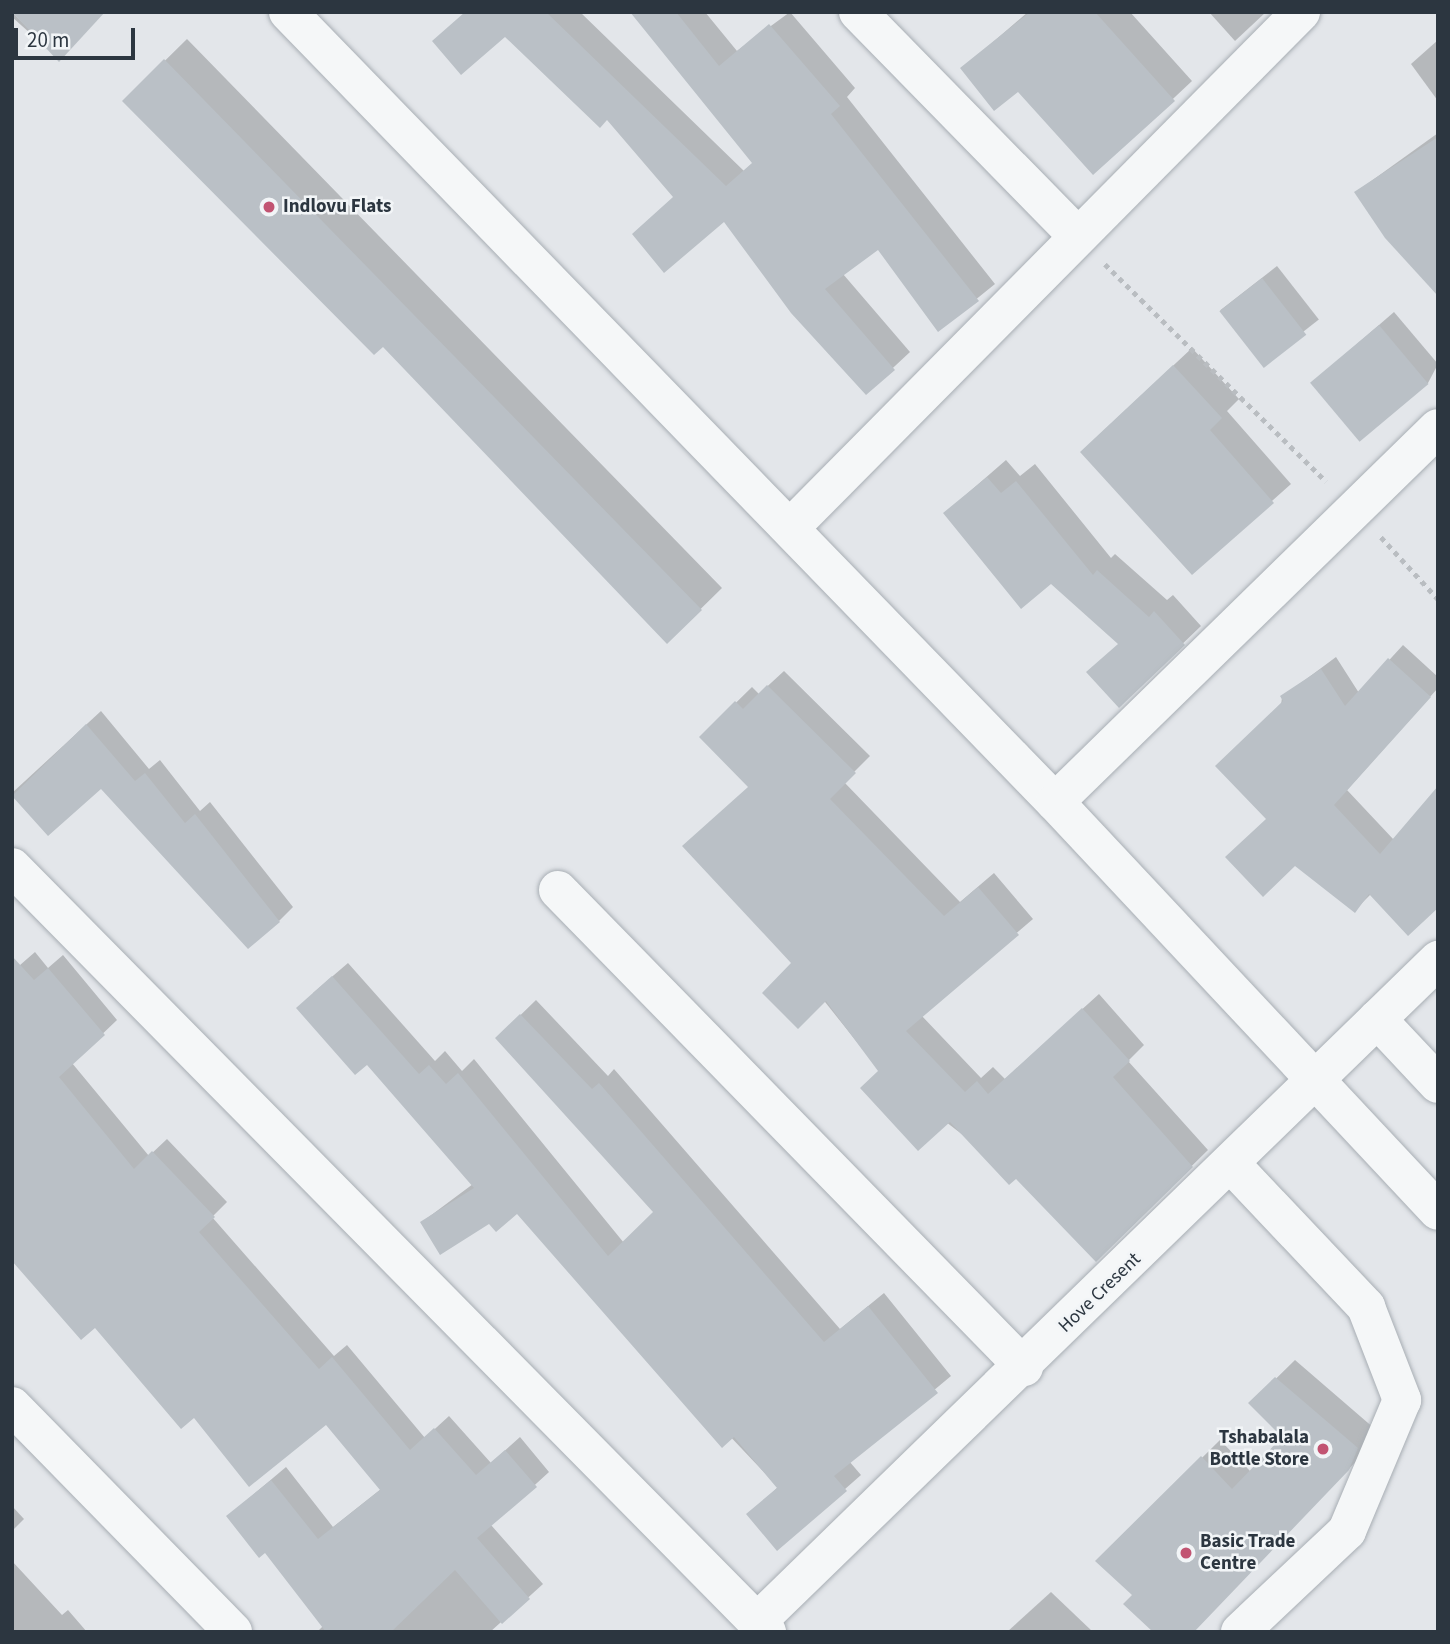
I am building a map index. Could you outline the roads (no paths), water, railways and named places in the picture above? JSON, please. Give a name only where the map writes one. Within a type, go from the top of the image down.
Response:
[{"type":"street","points":[[288,12],[791,527],[1055,802],[1318,1078],[1438,1211]]},
{"type":"street","points":[[858,12],[1077,236]]},
{"type":"street","points":[[791,527],[1301,12]]},
{"type":"street","points":[[1055,802],[1438,428]]},
{"type":"street","points":[[12,867],[762,1627]]},
{"type":"street","points":[[558,890],[1024,1367]]},
{"type":"street","name":"Hove Cresent","points":[[762,1627],[1438,960]]},
{"type":"street","points":[[1377,1019],[1438,1084]]},
{"type":"street","points":[[1231,1164],[1366,1307],[1402,1400],[1348,1531],[1240,1632]]},
{"type":"street","points":[[12,1406],[233,1632]]},
{"type":"place","name":"Indlovu Flats","points":[[269,207]]},
{"type":"place","name":"Tshabalala Bottle Store","points":[[1323,1449]]},
{"type":"place","name":"Basic Trade Centre","points":[[1186,1553]]}]
